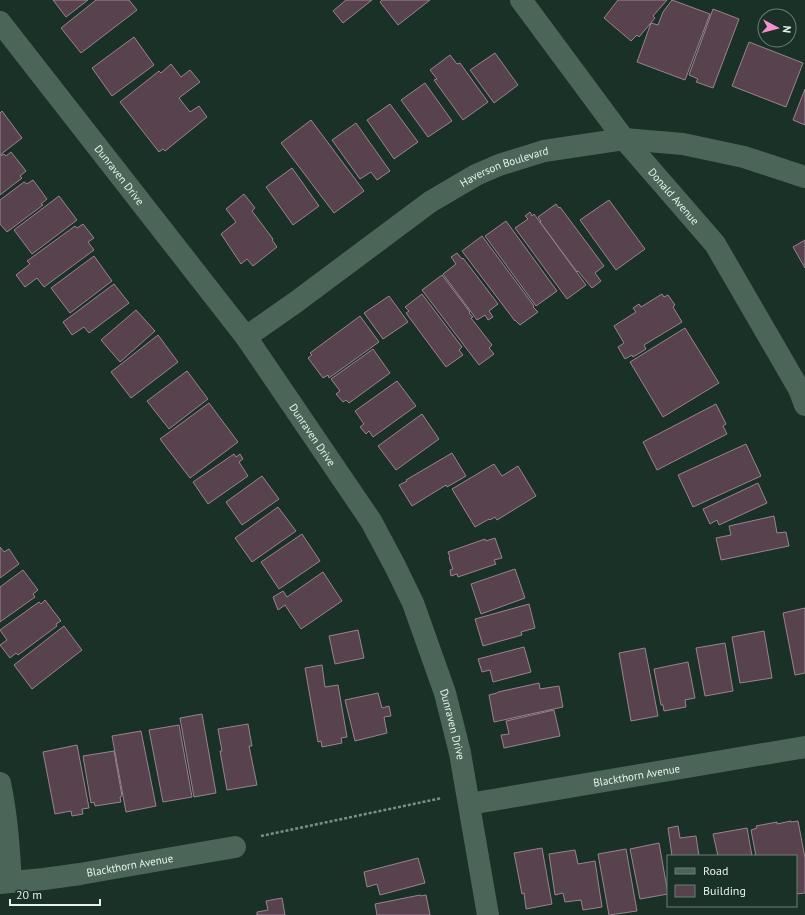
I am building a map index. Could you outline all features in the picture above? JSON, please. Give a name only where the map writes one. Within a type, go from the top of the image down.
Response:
[{"type":"street","name":"Donald Avenue","points":[[521,0],[624,139],[715,244],[799,389],[805,405]]},
{"type":"street","name":"Dunraven Drive","points":[[0,22],[246,337],[371,521],[413,603],[445,693],[460,753],[488,915]]},
{"type":"street","name":"Haverson Boulevard","points":[[246,337],[296,302],[430,202],[476,175],[499,165],[544,151],[624,139],[683,144],[744,157],[805,178]]},
{"type":"street","name":"Blackthorn Avenue","points":[[469,804],[805,747]]},
{"type":"street","points":[[0,783],[6,820],[6,882]]},
{"type":"street","name":"Blackthorn Avenue","points":[[6,882],[73,875],[234,847]]},
{"type":"path","points":[[261,836],[444,798]]},
{"type":"building","points":[[53,0],[88,0],[66,17]]},
{"type":"building","points":[[96,0],[129,0],[137,10],[81,53],[61,28]]},
{"type":"building","points":[[346,0],[372,0],[343,23],[333,11]]},
{"type":"building","points":[[382,0],[430,0],[398,25],[380,2]]},
{"type":"building","points":[[618,0],[667,0],[653,16],[655,18],[639,37],[637,35],[631,41],[604,18]]},
{"type":"building","points":[[672,0],[710,14],[685,80],[637,62],[651,23],[658,25],[663,12]]},
{"type":"building","points":[[713,9],[739,19],[713,88],[696,82],[698,79],[689,75]]},
{"type":"building","points":[[134,37],[154,65],[112,96],[92,68]]},
{"type":"building","points":[[749,42],[757,45],[757,48],[764,48],[803,63],[786,107],[732,86]]},
{"type":"building","points":[[495,53],[518,85],[494,103],[470,70]]},
{"type":"building","points":[[450,55],[457,64],[460,63],[488,102],[463,120],[434,80],[437,79],[430,70]]},
{"type":"building","points":[[171,64],[181,77],[190,70],[200,82],[179,98],[190,112],[199,106],[207,117],[165,151],[163,149],[159,152],[120,102],[159,71],[161,73]]},
{"type":"building","points":[[425,83],[452,121],[428,137],[401,100]]},
{"type":"building","points":[[805,89],[805,125],[793,120]]},
{"type":"building","points":[[390,104],[418,142],[394,159],[367,120]]},
{"type":"building","points":[[2,111],[22,138],[0,155],[0,113]]},
{"type":"building","points":[[311,120],[364,191],[334,213],[281,143]]},
{"type":"building","points":[[356,123],[390,171],[377,180],[371,172],[360,179],[332,140]]},
{"type":"building","points":[[11,152],[26,171],[20,176],[22,178],[0,195],[0,156],[4,154],[6,156]]},
{"type":"building","points":[[292,168],[319,206],[293,225],[266,187]]},
{"type":"building","points":[[33,180],[47,199],[41,204],[43,205],[7,232],[0,224],[0,200],[24,182],[27,184]]},
{"type":"building","points":[[244,194],[255,208],[252,211],[273,239],[272,240],[277,247],[253,266],[247,259],[241,264],[221,234],[236,222],[226,209]]},
{"type":"building","points":[[59,196],[77,220],[32,254],[14,230]]},
{"type":"building","points":[[609,200],[645,249],[616,270],[580,220]]},
{"type":"building","points":[[556,204],[559,208],[560,207],[604,266],[595,273],[601,281],[592,288],[578,271],[577,272],[540,222],[541,221],[538,217]]},
{"type":"building","points":[[530,212],[532,216],[534,214],[586,285],[567,299],[515,228],[528,219],[525,216]]},
{"type":"building","points":[[506,221],[557,291],[536,306],[485,236]]},
{"type":"building","points":[[83,224],[94,238],[88,242],[94,250],[44,287],[37,278],[25,287],[16,275],[30,264],[27,261],[75,226],[77,228]]},
{"type":"building","points":[[482,236],[538,312],[520,325],[515,321],[462,251]]},
{"type":"building","points":[[805,240],[805,268],[793,247]]},
{"type":"building","points":[[457,253],[462,259],[463,258],[498,304],[489,311],[493,317],[488,320],[485,315],[477,320],[443,274],[456,264],[451,257]]},
{"type":"building","points":[[94,256],[112,281],[70,313],[51,288]]},
{"type":"building","points":[[442,275],[470,312],[469,313],[473,317],[471,318],[492,345],[489,348],[494,354],[479,365],[422,290]]},
{"type":"building","points":[[114,284],[129,303],[89,333],[84,327],[72,335],[63,322]]},
{"type":"building","points":[[422,294],[462,347],[459,350],[463,355],[446,367],[406,313],[409,311],[405,307]]},
{"type":"building","points":[[662,294],[664,297],[668,295],[675,305],[673,307],[682,322],[644,345],[646,349],[633,357],[632,355],[625,359],[618,347],[624,343],[614,326],[636,312],[633,308],[639,304],[641,307]]},
{"type":"building","points":[[389,296],[408,322],[383,339],[364,313]]},
{"type":"building","points":[[136,310],[155,331],[120,362],[101,340]]},
{"type":"building","points":[[360,316],[379,342],[329,378],[328,375],[323,378],[308,358],[312,355],[310,353]]},
{"type":"building","points":[[685,328],[719,383],[663,417],[630,362]]},
{"type":"building","points":[[158,335],[178,362],[131,398],[111,372]]},
{"type":"building","points":[[373,349],[390,373],[349,403],[346,400],[343,402],[336,394],[340,391],[331,379]]},
{"type":"building","points":[[187,371],[208,399],[169,429],[147,401]]},
{"type":"building","points":[[397,381],[416,406],[373,437],[369,431],[366,434],[360,427],[364,424],[355,411]]},
{"type":"building","points":[[209,403],[238,442],[190,478],[160,439]]},
{"type":"building","points":[[716,404],[726,424],[723,426],[727,434],[657,470],[643,442]]},
{"type":"building","points":[[422,414],[439,439],[396,470],[378,446]]},
{"type":"building","points":[[746,444],[761,476],[693,507],[678,475]]},
{"type":"building","points":[[452,453],[466,476],[447,487],[446,485],[412,506],[399,485]]},
{"type":"building","points":[[234,454],[236,457],[240,454],[243,459],[239,462],[248,476],[208,504],[193,482]]},
{"type":"building","points":[[494,464],[502,476],[518,466],[536,496],[497,520],[495,517],[475,527],[452,489]]},
{"type":"building","points":[[262,476],[279,499],[242,525],[226,502]]},
{"type":"building","points":[[758,483],[767,503],[719,525],[717,520],[710,524],[703,509]]},
{"type":"building","points":[[278,507],[296,531],[252,562],[235,538]]},
{"type":"building","points":[[774,516],[777,533],[786,532],[789,546],[721,560],[716,538],[731,535],[729,526]]},
{"type":"building","points":[[302,534],[320,561],[279,589],[261,562]]},
{"type":"building","points":[[495,538],[502,558],[494,560],[496,564],[458,577],[457,574],[451,576],[450,570],[453,569],[448,552],[485,539],[486,541]]},
{"type":"building","points":[[0,547],[4,552],[9,549],[19,564],[0,578]]},
{"type":"building","points":[[515,569],[525,598],[481,614],[471,584]]},
{"type":"building","points":[[23,570],[38,590],[33,594],[35,597],[0,622],[0,587]]},
{"type":"building","points":[[323,572],[342,601],[301,629],[285,605],[278,610],[273,597],[283,591],[287,597]]},
{"type":"building","points":[[45,600],[61,621],[56,624],[57,626],[18,655],[16,653],[10,658],[0,645],[7,640],[0,630],[39,602],[41,604]]},
{"type":"building","points":[[529,604],[535,628],[521,632],[522,635],[483,646],[475,619]]},
{"type":"building","points":[[805,608],[805,673],[795,675],[783,613]]},
{"type":"building","points":[[64,626],[82,650],[32,689],[14,665]]},
{"type":"building","points":[[358,630],[364,658],[335,664],[329,636]]},
{"type":"building","points":[[764,631],[772,678],[740,683],[732,637]]},
{"type":"building","points":[[725,643],[733,691],[705,696],[696,648]]},
{"type":"building","points":[[524,647],[531,672],[493,682],[490,670],[482,672],[478,659]]},
{"type":"building","points":[[645,648],[658,716],[631,721],[619,653]]},
{"type":"building","points":[[688,662],[695,698],[685,700],[686,707],[664,711],[663,705],[661,705],[654,669]]},
{"type":"building","points":[[322,665],[325,687],[338,685],[347,737],[341,738],[342,743],[322,747],[321,741],[318,742],[305,668]]},
{"type":"building","points":[[539,683],[540,689],[559,686],[563,707],[494,722],[489,695]]},
{"type":"building","points":[[378,693],[382,708],[389,706],[391,716],[384,717],[387,733],[355,741],[345,700]]},
{"type":"building","points":[[554,710],[560,736],[504,748],[501,735],[509,734],[506,721]]},
{"type":"building","points":[[202,714],[216,793],[194,797],[180,718]]},
{"type":"building","points":[[248,724],[252,746],[249,746],[257,785],[227,790],[220,751],[222,751],[218,729]]},
{"type":"building","points":[[179,725],[192,797],[163,802],[149,730]]},
{"type":"building","points":[[141,731],[156,806],[126,812],[112,736]]},
{"type":"building","points":[[77,745],[89,808],[82,809],[83,814],[72,816],[71,811],[55,814],[43,752]]},
{"type":"building","points":[[114,751],[122,796],[120,797],[121,802],[95,806],[94,802],[91,803],[83,756]]},
{"type":"building","points":[[798,821],[805,858],[805,893],[797,894],[797,855],[756,855],[751,830],[757,828],[756,826],[777,822],[777,824]]},
{"type":"building","points":[[678,826],[680,838],[696,836],[699,855],[672,855],[668,828]]},
{"type":"building","points":[[747,828],[752,855],[718,855],[713,834]]},
{"type":"building","points":[[659,843],[667,894],[640,899],[630,849]]},
{"type":"building","points":[[542,848],[552,904],[526,909],[524,893],[522,894],[514,853]]},
{"type":"building","points":[[626,849],[637,911],[609,915],[598,854]]},
{"type":"building","points":[[575,850],[578,864],[595,861],[602,907],[583,910],[581,900],[565,902],[563,893],[555,895],[549,854]]},
{"type":"building","points":[[418,858],[425,883],[380,895],[377,884],[367,887],[364,872]]},
{"type":"building","points":[[426,895],[430,915],[377,915],[375,904]]},
{"type":"building","points":[[282,898],[285,915],[257,915],[257,912],[268,910],[266,901]]}]
